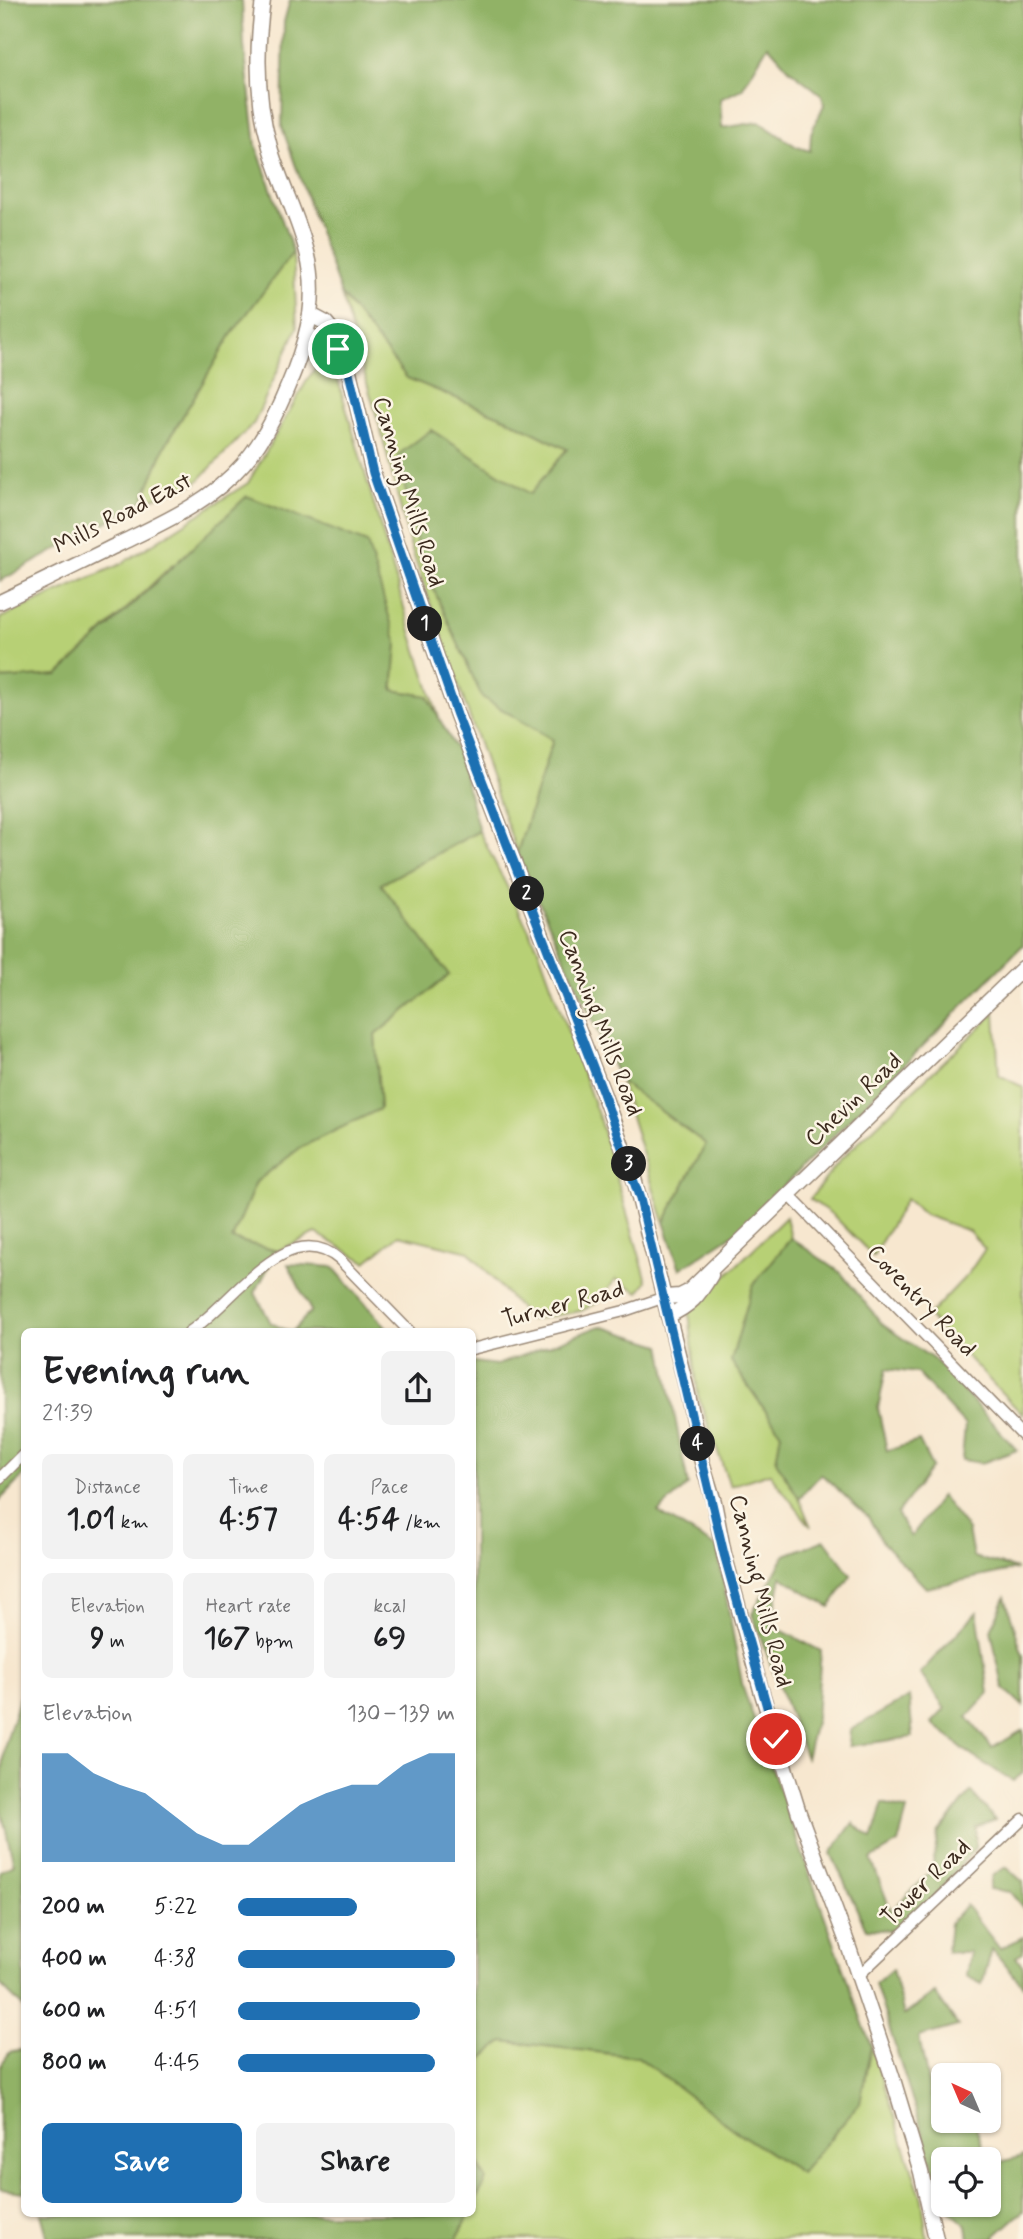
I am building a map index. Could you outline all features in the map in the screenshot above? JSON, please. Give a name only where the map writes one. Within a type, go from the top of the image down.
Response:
[{"type":"main road","points":[[263,0],[258,69],[261,106],[271,151],[307,253],[313,283],[311,314],[306,335],[329,342],[345,356]]},
{"type":"main road","name":"Canning Mills Road","points":[[311,314],[326,323],[342,342],[373,473],[403,561],[457,715],[635,1182],[665,1297],[724,1554],[761,1690],[799,1813],[859,1976],[903,2112],[921,2172],[936,2239]]},
{"type":"main road","name":"Mills Road East","points":[[0,602],[193,507],[223,485],[248,458],[270,426],[290,382],[306,335]]},
{"type":"main road","name":"Chevin Road","points":[[665,1297],[680,1296],[688,1292],[1023,968]]},
{"type":"main road","name":"Chevin Road","points":[[668,1316],[688,1306],[698,1296],[716,1264]]},
{"type":"street","name":"Coventry Road","points":[[789,1195],[1023,1436]]},
{"type":"street","points":[[194,1328],[280,1254],[302,1246],[314,1246],[340,1259],[406,1328]]},
{"type":"street","name":"Turner Road","points":[[476,1348],[624,1311],[665,1297]]},
{"type":"street","points":[[0,1478],[21,1457]]},
{"type":"street","name":"Tower Road","points":[[859,1976],[1023,1819]]},
{"type":"green space","points":[[0,0],[242,0],[244,46],[256,145],[293,252],[231,335],[165,446],[142,502],[0,581]]},
{"type":"green space","points":[[290,0],[1023,0],[1023,945],[741,1229],[680,1269],[664,1222],[706,1144],[620,1081],[517,853],[553,740],[482,697],[420,559],[398,455],[431,430],[530,494],[567,449],[505,418],[407,378],[341,294],[282,127],[284,22]],"holes":[[[768,45],[790,70],[822,95],[824,105],[811,133],[810,151],[797,147],[759,122],[722,128],[720,99],[742,89]]]},
{"type":"green space","points":[[293,252],[297,328],[254,423],[196,483],[142,502],[165,446],[231,335]]},
{"type":"green space","points":[[341,294],[407,378],[505,418],[567,449],[530,494],[431,430],[482,697],[553,739],[517,853],[410,545],[381,431]]},
{"type":"green space","points":[[324,357],[335,370],[412,635],[439,718],[427,696],[393,690],[397,643],[172,565],[58,675],[0,679],[0,618],[121,564],[248,483],[309,377]]},
{"type":"green space","points":[[247,496],[367,543],[397,643],[393,690],[427,696],[458,753],[479,831],[381,884],[449,975],[375,1035],[380,1109],[301,1147],[256,1182],[232,1239],[277,1251],[255,1293],[271,1323],[282,1328],[21,1328],[21,1478],[0,1500],[0,679],[58,675]]},
{"type":"green space","points":[[479,831],[538,948],[599,1118],[647,1281],[639,1292],[616,1279],[599,1302],[581,1311],[530,1320],[469,1252],[399,1235],[366,1262],[316,1233],[277,1251],[232,1239],[256,1182],[301,1147],[380,1109],[375,1035],[449,975],[381,884]]},
{"type":"green space","points":[[995,1013],[999,1075],[1023,1087],[1023,1415],[928,1316],[968,1274],[985,1249],[969,1231],[925,1215],[906,1199],[873,1256],[833,1215],[810,1199],[841,1159]]},
{"type":"green space","points":[[620,1081],[706,1144],[664,1222]]},
{"type":"green space","points":[[786,1217],[791,1238],[753,1285],[731,1361],[781,1433],[776,1461],[799,1498],[811,1527],[769,1473],[730,1486],[698,1396],[689,1312]]},
{"type":"green space","points":[[791,1238],[841,1273],[883,1325],[936,1361],[1017,1450],[982,1463],[962,1460],[965,1425],[917,1373],[886,1369],[878,1408],[887,1451],[919,1441],[932,1467],[897,1514],[911,1537],[941,1496],[968,1530],[973,1557],[1017,1569],[926,1588],[884,1544],[868,1517],[821,1474],[799,1498],[776,1461],[781,1433],[731,1361],[753,1285]]},
{"type":"green space","points":[[288,1264],[333,1267],[386,1328],[296,1328],[311,1311]]},
{"type":"green space","points":[[600,1326],[661,1345],[688,1485],[658,1512],[717,1548],[743,1688],[871,2046],[860,2103],[801,2173],[734,2130],[638,2057],[503,2041],[476,2064],[476,1362],[497,1365]]},
{"type":"green space","points":[[825,1540],[851,1575],[830,1607],[781,1577],[771,1625],[821,1651],[816,1718],[806,1758],[752,1614],[785,1555]]},
{"type":"green space","points":[[1005,1597],[1023,1656],[1023,1706],[1003,1687],[991,1630]]},
{"type":"green space","points":[[977,1612],[989,1693],[967,1717],[992,1748],[1023,1730],[1023,1773],[1013,1781],[972,1756],[932,1723],[945,1709],[920,1673]]},
{"type":"green space","points":[[21,1693],[21,2005],[0,1984],[0,1871],[14,1864],[0,1806],[5,1745]]},
{"type":"green space","points":[[909,1697],[913,1737],[849,1746],[850,1730]]},
{"type":"green space","points":[[971,1792],[995,1819],[976,1827],[975,1848],[932,1899],[896,1931],[866,1929],[831,1853],[853,1823],[872,1839],[883,1803],[907,1810],[898,1843],[871,1859],[891,1911],[932,1871],[938,1833]]},
{"type":"green space","points":[[1006,1867],[1023,1882],[1023,1908],[1010,1892],[989,1889],[992,1876]]},
{"type":"green space","points":[[966,1905],[1000,1949],[1023,1937],[1023,1953],[1016,1957],[1023,1966],[1023,1986],[992,1949],[982,1984],[966,1976],[970,1952],[947,1952],[950,1923]]},
{"type":"green space","points":[[892,1969],[904,2015],[935,1993],[958,2026],[919,2037],[931,2097],[931,2133],[978,2133],[983,2147],[931,2147],[931,2161],[875,1984]]},
{"type":"green space","points":[[503,2041],[638,2057],[734,2130],[801,2173],[860,2103],[871,2046],[922,2199],[927,2239],[456,2239],[467,2217],[476,2217],[476,2200],[486,2179],[476,2160],[476,2064]]},
{"type":"green space","points":[[21,2050],[21,2192],[0,2189],[0,2066],[10,2052]]},
{"type":"green space","points":[[1023,2156],[1023,2211],[995,2236],[996,2239],[969,2239],[967,2226],[957,2217],[1001,2217],[1001,2162]]},
{"type":"green space","points":[[476,2164],[486,2179],[476,2200]]},
{"type":"green space","points":[[42,2217],[467,2217],[456,2239],[48,2239]]},
{"type":"route","points":[[338,349],[345,356],[373,473],[457,715],[635,1182],[665,1297],[724,1554],[776,1739]]}]
